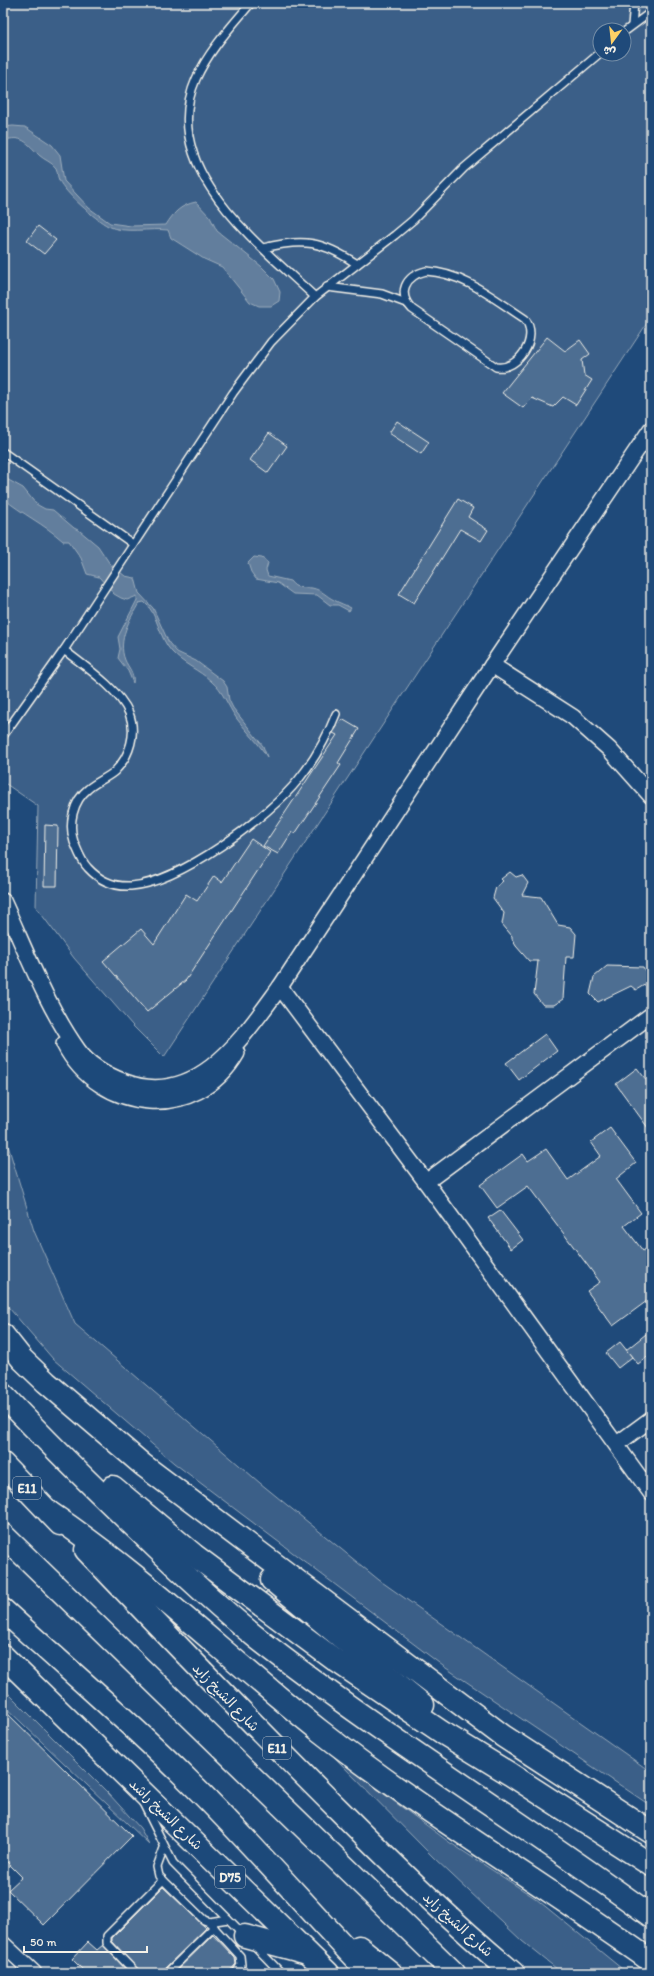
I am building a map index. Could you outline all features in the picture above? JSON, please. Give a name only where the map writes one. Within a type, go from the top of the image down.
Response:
[{"type":"highway","points":[[3,1335],[22,1358],[46,1382],[143,1465],[502,1736],[651,1832]]},
{"type":"highway","points":[[3,1384],[115,1488],[154,1522],[231,1583],[378,1690],[651,1865]]},
{"type":"highway","points":[[3,1395],[169,1560],[202,1591],[257,1637],[370,1722],[549,1842],[651,1916]]},
{"type":"highway","name":"E11","points":[[3,1464],[50,1513]]},
{"type":"highway","points":[[143,1465],[166,1490],[348,1645],[510,1774]]},
{"type":"highway","points":[[50,1513],[134,1573],[275,1694],[365,1765],[430,1812],[651,1962]]},
{"type":"highway","name":"شارع الشيخ زايد","points":[[50,1513],[318,1790],[452,1919],[513,1973]]},
{"type":"highway","name":"E11","points":[[3,1535],[454,1973]]},
{"type":"highway","points":[[3,1596],[28,1633]]},
{"type":"highway","points":[[3,1610],[93,1690],[189,1781],[235,1827],[369,1973]]},
{"type":"highway","name":"شارع الشيخ راشد","points":[[3,1656],[328,1973]]},
{"type":"highway","points":[[320,1921],[367,1953],[391,1973]]},
{"type":"highway","points":[[235,1938],[308,1954]]},
{"type":"highway","points":[[627,1945],[651,1970]]},
{"type":"street","points":[[3,901],[52,1009],[60,1037],[70,1056],[85,1074],[104,1088],[118,1095],[149,1101],[172,1100],[195,1092],[215,1080],[231,1064],[244,1037],[280,987],[492,665],[649,437]]},
{"type":"street","points":[[492,665],[573,717],[609,749],[651,796]]},
{"type":"street","points":[[280,987],[426,1182],[651,1493]]},
{"type":"street","points":[[426,1182],[651,1015]]},
{"type":"street","points":[[617,1444],[651,1419]]},
{"type":"street","points":[[3,1944],[33,1973]]},
{"type":"lane","points":[[251,3],[208,56],[196,80],[189,106],[189,133],[195,160],[207,184],[234,219],[315,297]]},
{"type":"lane","points":[[632,25],[634,3]]},
{"type":"lane","points":[[632,25],[651,12]]},
{"type":"lane","points":[[3,736],[64,650],[119,564],[251,367],[276,336],[315,297],[413,220],[464,168],[592,59]]},
{"type":"lane","points":[[263,248],[288,242],[313,243],[336,250],[357,264]]},
{"type":"lane","points":[[327,287],[382,294],[406,303],[419,316],[496,367],[509,367],[514,364],[530,340],[530,329],[525,319],[466,281],[446,273],[426,271],[418,273],[410,278],[406,285],[404,294],[406,303]]},
{"type":"lane","points":[[3,452],[133,544]]},
{"type":"lane","points":[[64,650],[120,698],[129,712],[132,728],[131,744],[125,759],[114,772],[86,790],[76,804],[72,820],[73,837],[78,853],[87,867],[99,879],[115,885],[131,886],[144,884],[172,874],[199,859],[259,819],[280,800],[303,774],[326,739],[336,714]]},
{"type":"lane","points":[[132,1782],[172,1863],[228,1919],[241,1959],[240,1968],[236,1973]]},
{"type":"lane","points":[[164,1848],[157,1871],[163,1880],[202,1919],[235,1938],[281,1973]]},
{"type":"lane","points":[[136,1973],[107,1943],[107,1936],[163,1880]]},
{"type":"lane","points":[[168,1973],[211,1924],[228,1919]]},
{"type":"shaded area","points":[[3,3],[651,3],[651,317],[164,1057],[132,1025],[74,958],[36,907],[38,806],[3,782]]},
{"type":"shaded area","points":[[3,127],[25,127],[52,145],[60,155],[64,181],[89,208],[110,223],[131,226],[166,225],[178,210],[186,205],[196,202],[210,217],[217,231],[261,266],[274,279],[280,292],[279,301],[271,306],[259,306],[250,302],[222,267],[204,259],[171,238],[168,230],[121,230],[102,223],[67,192],[59,180],[57,170],[54,166],[41,157],[27,143],[20,139],[3,141]]},
{"type":"shaded area","points":[[3,477],[23,488],[36,504],[45,509],[53,510],[74,528],[80,531],[98,546],[110,564],[125,576],[135,578],[139,593],[153,608],[169,643],[177,652],[196,661],[223,681],[227,687],[229,700],[233,708],[263,746],[267,757],[257,742],[237,719],[215,685],[181,660],[167,646],[152,612],[144,602],[139,603],[124,637],[123,652],[132,674],[133,683],[128,671],[118,658],[120,649],[118,637],[137,600],[137,596],[127,600],[121,598],[114,594],[99,577],[87,574],[81,558],[69,541],[63,541],[3,498]]},
{"type":"shaded area","points":[[254,557],[262,558],[268,563],[266,570],[268,576],[290,581],[297,587],[315,589],[351,608],[349,611],[338,605],[330,605],[317,595],[293,594],[278,583],[256,579],[251,572],[248,563]]},
{"type":"shaded area","points":[[3,1129],[34,1231],[75,1324],[260,1483],[379,1580],[651,1772],[651,1806],[443,1666],[174,1463],[53,1359],[3,1301]]},
{"type":"shaded area","points":[[3,1688],[109,1794],[140,1828],[149,1844],[3,1705]]},
{"type":"shaded area","points":[[334,1757],[449,1842],[535,1898],[627,1973],[562,1973],[522,1941],[434,1858]]},
{"type":"building","points":[[38,226],[56,240],[44,254],[27,241]]},
{"type":"building","points":[[547,337],[565,351],[580,340],[590,354],[582,360],[584,375],[592,380],[576,405],[563,397],[553,407],[532,398],[523,408],[502,393]]},
{"type":"building","points":[[397,421],[429,442],[421,454],[389,433]]},
{"type":"building","points":[[269,433],[287,446],[268,473],[250,460]]},
{"type":"building","points":[[458,499],[473,508],[468,517],[488,530],[481,541],[460,529],[414,603],[399,594]]},
{"type":"building","points":[[342,719],[359,729],[338,763],[341,765],[295,834],[292,832],[278,854],[263,846],[337,735],[333,733]]},
{"type":"building","points":[[45,825],[58,826],[57,886],[44,886]]},
{"type":"building","points":[[251,839],[270,852],[186,980],[147,1012],[103,961],[141,929],[154,944],[186,894],[197,901],[214,876],[222,882]]},
{"type":"building","points":[[510,872],[516,877],[522,875],[528,883],[522,895],[541,897],[558,925],[570,927],[576,934],[574,957],[566,957],[563,999],[554,1005],[543,1005],[534,994],[538,961],[529,961],[516,946],[512,936],[502,924],[504,913],[493,898],[496,887],[503,881],[501,879]]},
{"type":"building","points":[[607,966],[643,967],[651,981],[636,990],[631,986],[598,1002],[590,994],[594,977]]},
{"type":"building","points":[[545,1034],[557,1051],[519,1080],[506,1063]]},
{"type":"building","points":[[637,1068],[651,1086],[651,1132],[616,1084]]},
{"type":"building","points":[[610,1128],[636,1163],[616,1179],[641,1213],[624,1226],[643,1251],[651,1245],[651,1298],[613,1326],[587,1291],[600,1282],[528,1186],[497,1208],[480,1185],[523,1154],[528,1161],[546,1149],[568,1180],[601,1156],[591,1142]]},
{"type":"building","points":[[500,1210],[523,1240],[511,1249],[488,1218]]},
{"type":"building","points":[[651,1330],[651,1354],[638,1364],[626,1350]]},
{"type":"building","points":[[620,1342],[632,1357],[618,1368],[606,1353]]},
{"type":"building","points":[[3,1709],[132,1836],[44,1925],[8,1890],[22,1877],[3,1858]]},
{"type":"building","points":[[163,1887],[206,1928],[164,1969],[162,1973],[141,1973],[112,1941],[112,1938]]},
{"type":"building","points":[[213,1935],[235,1958],[236,1964],[228,1973],[174,1973]]},
{"type":"building","points":[[88,1942],[97,1950],[103,1945],[129,1973],[86,1973],[72,1959]]}]
